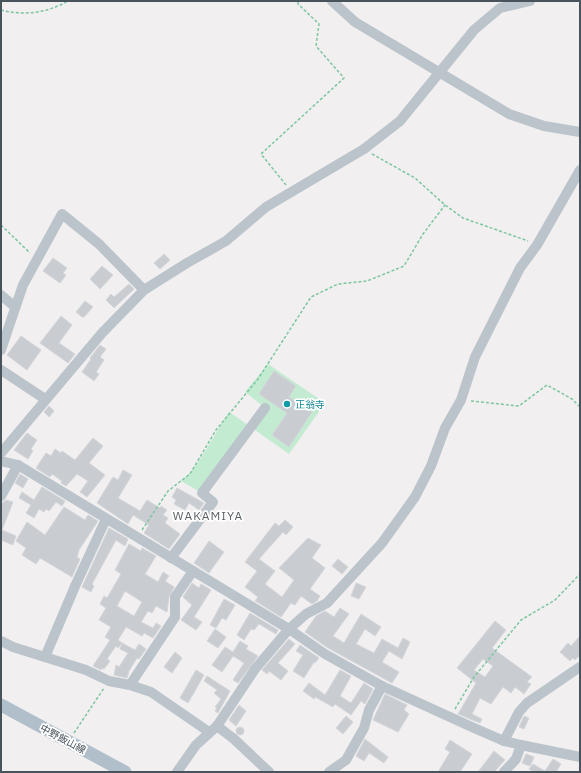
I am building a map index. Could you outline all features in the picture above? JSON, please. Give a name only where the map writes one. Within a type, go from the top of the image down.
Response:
[{"type":"main road","name":"中野飯山線","points":[[1,705],[125,772]]},
{"type":"street","points":[[332,1],[355,22],[509,114],[544,126],[580,132]]},
{"type":"street","points":[[1,453],[44,400],[102,333],[144,290],[186,263],[226,241],[266,207],[364,149],[400,121],[474,30],[500,8],[530,1]]},
{"type":"street","points":[[176,772],[196,746],[213,729],[255,669],[289,629],[306,614],[327,603],[382,543],[418,491],[431,466],[445,428],[460,400],[475,357],[520,268],[537,244],[580,170]]},
{"type":"street","points":[[1,350],[23,285],[62,214],[99,244],[144,290]]},
{"type":"street","points":[[1,296],[15,306]]},
{"type":"street","points":[[1,370],[44,400]]},
{"type":"street","points":[[171,558],[213,502],[202,493],[265,408]]},
{"type":"street","points":[[1,461],[18,465],[136,538],[289,629],[325,654],[382,686],[450,718],[504,740],[580,757]]},
{"type":"street","points":[[1,496],[18,465]]},
{"type":"street","points":[[45,657],[106,519]]},
{"type":"street","points":[[130,685],[175,617],[175,596],[193,571]]},
{"type":"street","points":[[1,641],[86,670],[109,681],[130,685],[151,692],[213,729],[234,739],[269,772]]},
{"type":"street","points":[[504,740],[519,712],[527,703],[580,667]]},
{"type":"street","points":[[329,772],[346,760],[364,728],[369,710],[382,686]]},
{"type":"street","points":[[504,772],[516,759],[521,745]]},
{"type":"path","points":[[1,10],[17,14],[44,11],[68,1]]},
{"type":"path","points":[[291,191],[261,154],[344,78],[316,46],[318,24],[298,4],[298,1]]},
{"type":"path","points":[[364,149],[416,178],[445,205],[463,218],[537,244]]},
{"type":"path","points":[[136,538],[168,491],[190,474],[216,430],[258,379],[311,297],[338,284],[367,281],[404,266],[423,234],[445,205]]},
{"type":"path","points":[[1,225],[37,260]]},
{"type":"path","points":[[460,400],[519,406],[547,384],[572,399],[580,407]]},
{"type":"path","points":[[450,718],[474,677],[521,620],[555,600],[580,574]]},
{"type":"path","points":[[68,742],[109,681]]},
{"type":"green space","points":[[268,364],[325,403],[289,454],[251,427],[265,408],[245,392]]},
{"type":"green space","points":[[229,412],[251,427],[202,493],[181,481],[194,468]]},
{"type":"building","points":[[164,254],[170,260],[160,269],[154,263]]},
{"type":"building","points":[[53,258],[67,268],[63,273],[66,275],[60,283],[43,271]]},
{"type":"building","points":[[102,266],[113,275],[100,289],[90,279]]},
{"type":"building","points":[[129,284],[134,289],[114,308],[106,300],[111,294],[114,297]]},
{"type":"building","points":[[85,301],[93,307],[84,317],[82,317],[76,312]]},
{"type":"building","points":[[61,316],[72,325],[59,343],[75,354],[68,363],[40,343]]},
{"type":"building","points":[[21,336],[41,350],[27,370],[7,355]]},
{"type":"building","points":[[100,345],[106,349],[100,357],[104,360],[96,372],[99,374],[94,381],[82,372]]},
{"type":"building","name":"正翁寺","points":[[274,371],[296,386],[289,397],[312,412],[289,447],[272,435],[287,413],[259,394]]},
{"type":"building","points":[[49,406],[54,411],[49,417],[44,412]]},
{"type":"building","points":[[27,433],[37,440],[31,449],[33,451],[28,459],[14,450]]},
{"type":"building","points":[[93,438],[103,446],[89,463],[105,475],[87,497],[80,492],[88,481],[77,474],[66,486],[52,474],[50,477],[36,468],[46,453],[51,456],[55,449],[61,453],[62,451],[75,460]]},
{"type":"building","points":[[123,470],[132,475],[118,498],[140,511],[147,500],[160,508],[161,506],[167,510],[163,515],[168,518],[165,523],[180,534],[169,549],[144,533],[149,525],[133,515],[128,524],[97,503],[113,477],[118,480]]},
{"type":"building","points":[[20,474],[28,479],[23,488],[15,483]]},
{"type":"building","points":[[42,487],[65,501],[62,506],[56,502],[49,511],[46,509],[44,512],[39,509],[34,518],[26,513],[31,505],[19,498],[22,492],[34,500]]},
{"type":"building","points":[[177,488],[204,503],[199,510],[189,503],[185,510],[174,504],[176,500],[172,497]]},
{"type":"building","points":[[6,500],[13,502],[2,530],[16,536],[13,545],[1,540],[1,504]]},
{"type":"building","points":[[64,507],[85,520],[88,515],[98,521],[79,550],[77,557],[80,559],[72,577],[40,558],[36,564],[22,555],[26,548],[16,541],[27,522],[45,535]]},
{"type":"building","points":[[285,520],[293,527],[286,535],[283,532],[259,559],[275,571],[265,584],[282,597],[294,580],[279,568],[308,538],[321,545],[312,558],[325,568],[310,589],[320,596],[317,601],[312,604],[301,596],[295,605],[291,603],[281,617],[255,601],[258,597],[245,587],[257,571],[245,562],[275,523],[279,526]]},
{"type":"building","points":[[109,528],[128,539],[125,546],[116,540],[92,584],[94,586],[91,592],[82,587]]},
{"type":"building","points":[[209,541],[224,552],[209,573],[194,563]]},
{"type":"building","points":[[129,544],[141,551],[142,548],[156,556],[145,574],[158,582],[163,572],[169,576],[165,581],[174,587],[169,597],[167,612],[156,606],[152,613],[148,611],[141,622],[153,628],[156,623],[161,626],[153,638],[144,633],[142,636],[126,627],[118,640],[122,643],[118,648],[116,646],[107,659],[110,661],[104,669],[102,668],[101,670],[93,666],[110,640],[105,637],[111,627],[99,620],[106,608],[100,604],[104,596],[107,598],[121,574],[115,570]],"holes":[[[125,591],[142,602],[134,616],[117,606]]]},
{"type":"building","points":[[338,559],[348,567],[342,574],[332,566]]},
{"type":"building","points":[[192,583],[199,588],[201,584],[211,590],[194,617],[202,622],[196,630],[181,620],[192,605],[183,597]]},
{"type":"building","points":[[356,583],[366,587],[359,599],[351,596]]},
{"type":"building","points":[[224,599],[235,605],[226,620],[222,618],[216,628],[210,625]]},
{"type":"building","points":[[340,608],[349,614],[333,636],[344,643],[361,614],[381,627],[375,636],[365,629],[356,644],[374,653],[382,639],[398,648],[403,638],[410,642],[402,659],[389,651],[382,662],[399,672],[392,683],[328,648],[305,632],[316,616],[325,611],[334,617]]},
{"type":"building","points":[[250,613],[278,630],[276,634],[259,624],[254,630],[251,629],[244,640],[237,635]]},
{"type":"building","points":[[495,621],[506,630],[492,648],[532,677],[527,682],[531,684],[524,694],[515,687],[511,693],[503,687],[491,704],[480,698],[472,714],[482,719],[480,723],[458,714],[476,683],[457,668]],"holes":[[[483,659],[493,666],[485,677],[474,670]]]},
{"type":"building","points":[[215,629],[226,637],[218,648],[207,641]]},
{"type":"building","points":[[580,636],[580,655],[575,660],[573,658],[570,661],[560,652],[568,643],[571,646]]},
{"type":"building","points":[[289,639],[295,644],[278,663],[288,671],[281,680],[269,671],[267,674],[262,670]]},
{"type":"building","points":[[240,641],[248,646],[246,649],[258,656],[238,683],[233,680],[244,663],[233,656],[222,672],[212,665],[225,647],[233,652]]},
{"type":"building","points":[[122,643],[135,650],[139,644],[146,649],[139,659],[137,658],[129,671],[127,678],[114,675],[116,665],[119,667],[128,653],[120,649]]},
{"type":"building","points":[[300,645],[319,658],[315,663],[314,662],[304,678],[293,671],[303,655],[296,651]]},
{"type":"building","points":[[175,652],[182,658],[172,673],[164,667]]},
{"type":"building","points":[[196,670],[204,675],[188,703],[180,698]]},
{"type":"building","points":[[340,670],[351,676],[340,696],[351,703],[364,683],[373,689],[365,704],[361,701],[351,715],[335,704],[333,707],[315,697],[314,699],[303,691],[309,683],[325,695]]},
{"type":"building","points":[[207,676],[230,691],[218,713],[215,711],[217,708],[215,707],[221,699],[214,693],[217,690],[204,681]]},
{"type":"building","points":[[385,694],[407,705],[404,710],[409,714],[398,732],[373,720]]},
{"type":"building","points":[[239,705],[246,711],[236,726],[229,720]]},
{"type":"building","points":[[346,716],[353,722],[343,734],[336,728]]},
{"type":"building","points":[[524,716],[529,718],[524,729],[519,727]]},
{"type":"building","points":[[238,727],[242,727],[244,731],[242,735],[238,735],[236,733],[236,729]]},
{"type":"building","points":[[365,739],[388,757],[384,763],[369,753],[364,761],[356,756]]},
{"type":"building","points":[[450,740],[472,754],[460,772],[438,772],[450,752],[445,749]]},
{"type":"building","points":[[494,751],[505,760],[494,772],[478,772]]},
{"type":"building","points":[[526,754],[534,757],[530,766],[522,763]]},
{"type":"building","points":[[553,759],[561,764],[556,772],[534,772],[529,769],[533,764],[545,771]]},
{"type":"place","name":"正翁寺","points":[[287,404]]},
{"type":"district","name":"WAKAMIYA","points":[[208,515]]}]
